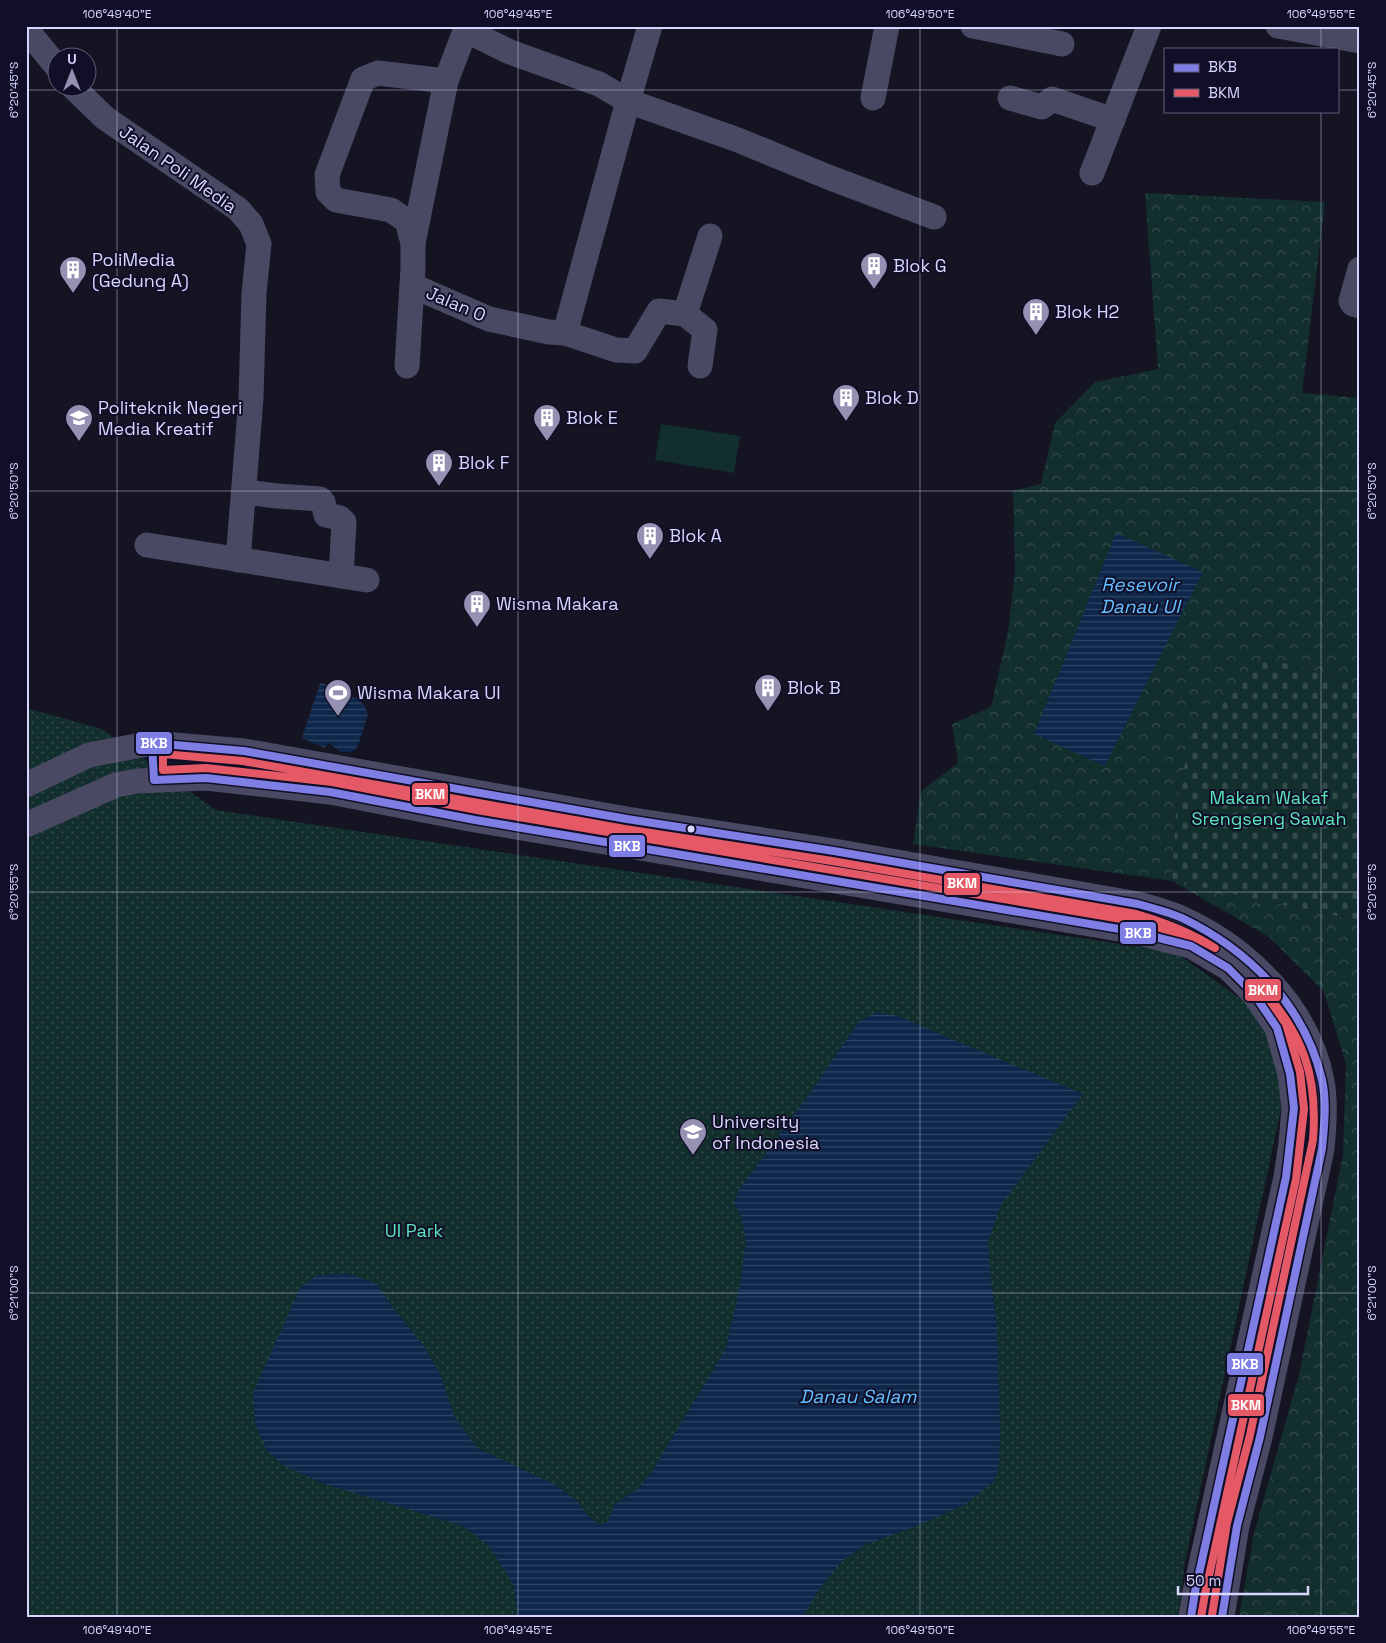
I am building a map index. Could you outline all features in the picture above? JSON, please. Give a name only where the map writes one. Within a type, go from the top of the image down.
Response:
[{"type":"street","points":[[873,98],[886,26]]},
{"type":"street","points":[[973,26],[1062,44]]},
{"type":"street","points":[[1092,173],[1149,26]]},
{"type":"street","points":[[1278,26],[1360,41]]},
{"type":"street","points":[[413,243],[446,80],[466,28],[510,52],[599,84],[628,101],[738,140],[828,177],[934,216]]},
{"type":"street","points":[[565,333],[628,101],[645,28]]},
{"type":"street","points":[[26,29],[48,56]]},
{"type":"street","name":"Jalan O","points":[[446,80],[378,73],[363,79],[327,175],[328,192],[336,200],[391,210],[407,221],[413,243],[413,286],[488,319],[549,332],[565,333],[616,350],[635,351],[659,312],[685,314]]},
{"type":"street","name":"Jalan Poli Media","points":[[84,98],[105,118],[238,209],[251,224],[259,244],[254,293],[250,398],[238,560]]},
{"type":"street","points":[[1010,98],[1042,107],[1052,99],[1113,120]]},
{"type":"street","points":[[700,366],[704,330],[685,314],[710,236]]},
{"type":"street","points":[[1360,269],[1352,301],[1353,304],[1360,306]]},
{"type":"street","points":[[407,366],[413,286]]},
{"type":"street","points":[[244,492],[320,498],[326,515],[340,518],[344,522],[341,576]]},
{"type":"street","points":[[147,545],[367,580]]},
{"type":"street","points":[[152,743],[154,780]]},
{"type":"street","points":[[26,784],[89,755],[152,743],[244,750],[473,792],[1138,904],[1180,917],[1222,940],[1243,955],[1266,977],[1294,1013],[1313,1050],[1322,1081],[1324,1121],[1322,1149],[1260,1437],[1237,1526],[1222,1617]]},
{"type":"street","points":[[26,825],[116,785],[137,780],[206,778],[330,792],[475,820],[1131,931],[1192,946],[1228,968],[1254,994],[1277,1028],[1292,1089],[1294,1108],[1286,1177],[1191,1617]]},
{"type":"street","points":[[958,901],[963,874]]},
{"type":"green space","points":[[1145,193],[1325,202],[1302,393],[1360,398],[1360,688],[1308,669],[1263,659],[1194,726],[1176,807],[1172,881],[913,844],[921,791],[958,763],[952,724],[991,707],[1008,632],[1015,571],[1013,491],[1041,484],[1055,423],[1095,382],[1158,369]]},
{"type":"green space","points":[[661,424],[740,436],[734,473],[655,460]]},
{"type":"green space","name":"Makam Wakaf Srengseng Sawah","points":[[1263,658],[1308,669],[1360,688],[1360,921],[1172,881],[1176,807],[1193,726]]},
{"type":"green space","name":"UI Park","points":[[26,708],[102,729],[216,810],[1175,952],[1296,1038],[1185,1562],[1178,1617],[26,1617]]},
{"type":"green space","points":[[1172,881],[1360,921],[1360,1617],[1239,1617],[1254,1533],[1299,1375],[1343,1154],[1346,1064],[1324,992],[1269,937]]},
{"type":"water","name":"Resevoir Danau UI","points":[[1116,533],[1203,572],[1105,766],[1034,734]]},
{"type":"water","name":"Wisma Makara UI","points":[[320,683],[340,688],[338,694],[357,698],[364,705],[368,714],[355,750],[340,752],[328,742],[325,748],[302,738]]},
{"type":"water","name":"Danau Salam","points":[[877,1012],[897,1016],[1083,1094],[1001,1205],[988,1242],[997,1327],[1000,1427],[999,1467],[994,1481],[966,1504],[917,1526],[865,1545],[840,1563],[819,1590],[802,1617],[518,1617],[513,1584],[490,1547],[463,1526],[322,1483],[285,1466],[267,1451],[255,1423],[253,1393],[300,1288],[316,1276],[346,1273],[377,1284],[423,1345],[441,1375],[454,1416],[477,1448],[556,1485],[577,1501],[588,1516],[600,1525],[608,1521],[614,1505],[638,1488],[651,1473],[725,1350],[738,1296],[746,1240],[741,1216],[734,1203],[738,1191],[812,1090],[859,1021]]},
{"type":"transit line","name":"BKB","points":[[1191,1617],[1286,1177],[1294,1108],[1290,1074],[1277,1028],[1254,994],[1228,968],[1191,946],[1131,931],[475,820],[330,792],[206,778],[154,780],[152,743],[244,751],[627,819],[834,851],[1138,904],[1182,918],[1230,946],[1271,983],[1288,1005],[1302,1028],[1314,1053],[1322,1080],[1325,1115],[1322,1149],[1260,1437],[1237,1526],[1222,1617]]},
{"type":"transit line","name":"BKM","points":[[163,754],[243,761],[625,829],[832,861],[1136,914],[1177,928],[1215,948],[1194,937],[1133,921],[477,810],[332,782],[206,768],[163,770],[163,754]]},
{"type":"transit line","name":"BKM","points":[[1201,1617],[1296,1179],[1304,1109],[1300,1072],[1286,1024],[1262,989],[1288,1023],[1305,1058],[1313,1097],[1313,1140],[1250,1435],[1227,1523],[1212,1615]]},
{"type":"place","name":"Blok G","points":[[874,290]]},
{"type":"place","name":"PoliMedia (Gedung A)","points":[[73,294]]},
{"type":"place","name":"Blok H2","points":[[1036,336]]},
{"type":"place","name":"Blok D","points":[[846,422]]},
{"type":"place","name":"Politeknik Negeri Media Kreatif","points":[[79,442]]},
{"type":"place","name":"Blok E","points":[[547,442]]},
{"type":"place","name":"Blok F","points":[[439,487]]},
{"type":"place","name":"Blok A","points":[[650,560]]},
{"type":"place","name":"Wisma Makara","points":[[477,628]]},
{"type":"place","name":"Blok B","points":[[768,712]]},
{"type":"place","name":"Wisma Makara UI","points":[[338,717]]},
{"type":"place","name":"University of Indonesia","points":[[693,1156]]}]
